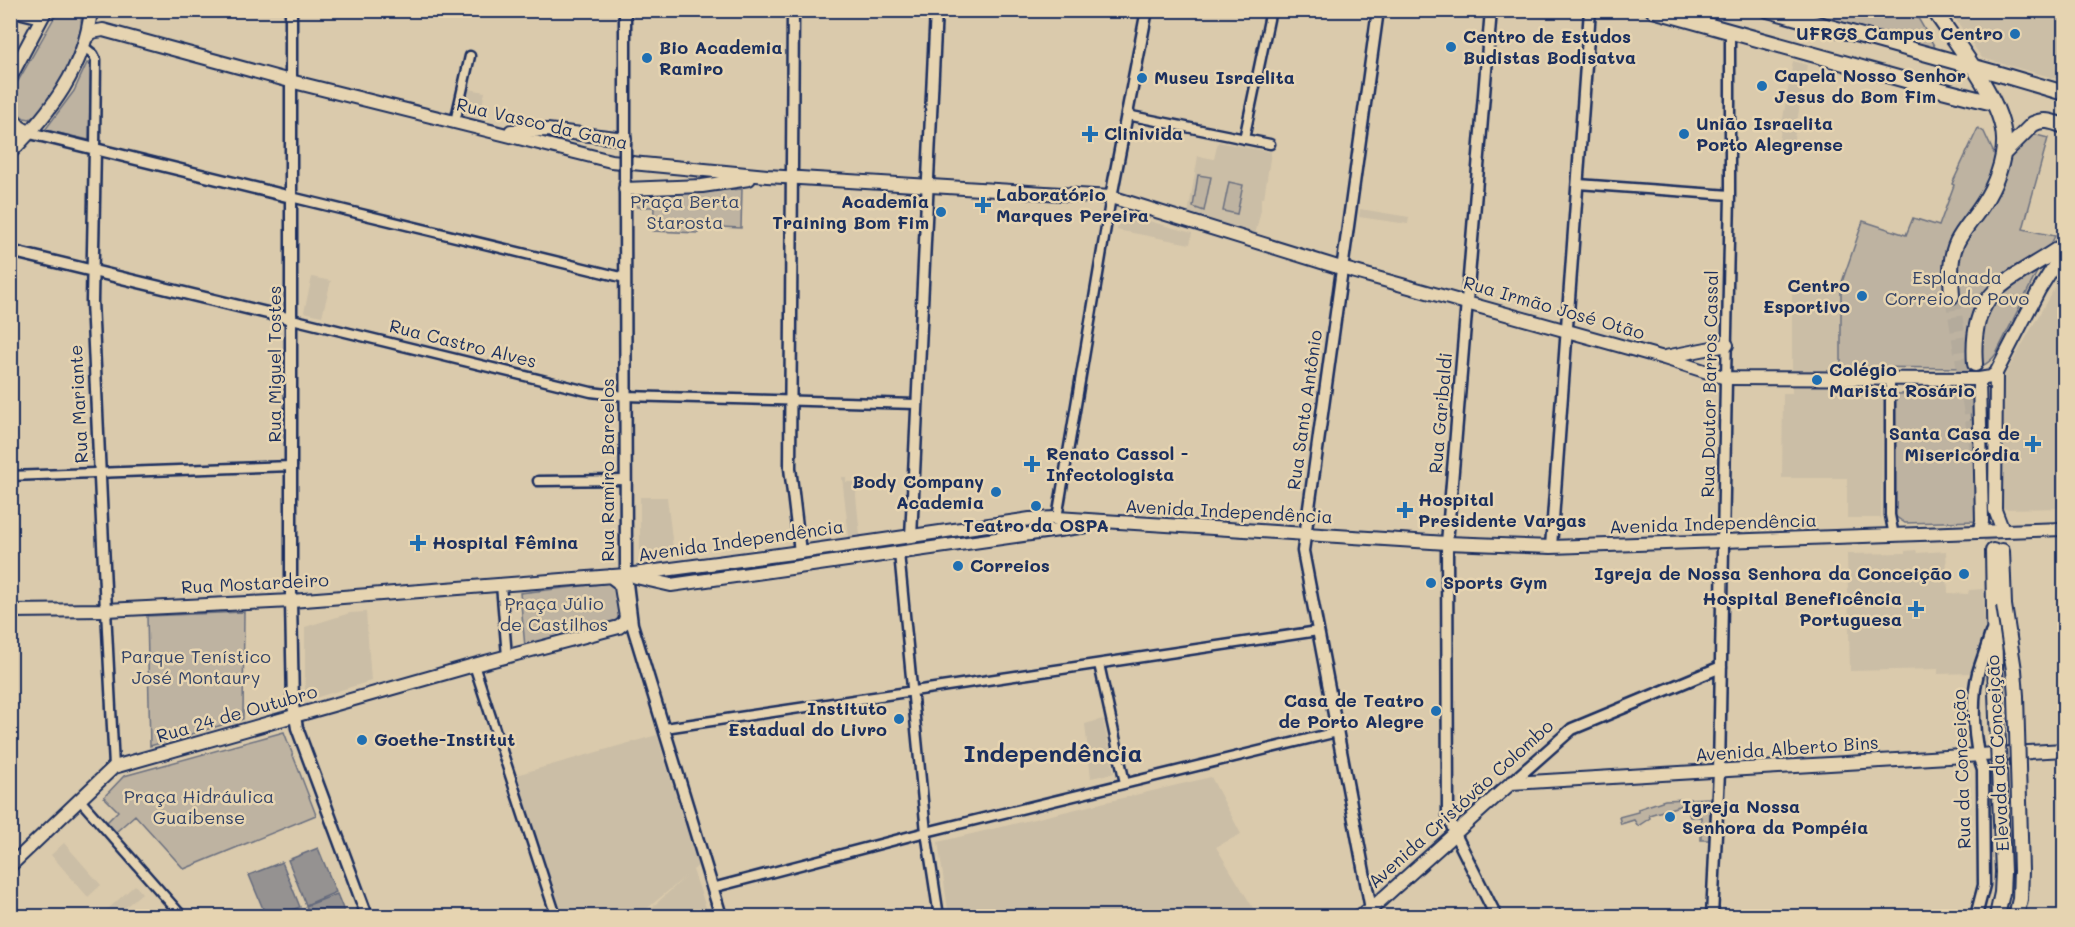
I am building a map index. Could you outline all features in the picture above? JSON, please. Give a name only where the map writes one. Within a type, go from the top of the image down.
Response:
[{"type":"main road","points":[[10,153],[30,133],[66,87],[84,42],[91,10]]},
{"type":"main road","points":[[1653,10],[1994,103]]},
{"type":"main road","points":[[1768,10],[1971,65],[2064,93]]},
{"type":"main road","points":[[1934,10],[1994,103],[2004,137],[2004,153],[1997,176],[1985,202],[1958,242],[1953,256],[1952,296]]},
{"type":"main road","points":[[10,78],[44,15]]},
{"type":"main road","name":"Rua Vasco da Gama","points":[[84,42],[92,32],[102,30],[291,81],[611,161],[767,176],[1111,197]]},
{"type":"main road","points":[[1946,59],[1950,42],[1948,31]]},
{"type":"main road","points":[[10,115],[20,127],[30,133]]},
{"type":"main road","points":[[2004,153],[2033,124],[2039,121],[2046,120],[2064,126]]},
{"type":"main road","points":[[495,132],[547,130],[625,141]]},
{"type":"main road","points":[[625,184],[702,186],[767,176]]},
{"type":"main road","name":"Rua Irmão José Otão","points":[[1111,197],[1341,268],[1664,358],[1726,378],[1979,379],[1991,377],[1996,373]]},
{"type":"main road","points":[[1975,364],[1976,326],[1981,309],[1989,296],[2001,285],[2064,245]]},
{"type":"main road","points":[[2003,531],[1995,510],[1996,373],[2064,250]]},
{"type":"main road","points":[[1664,358],[1727,345]]},
{"type":"main road","points":[[1965,379],[1974,384],[1979,393]]},
{"type":"main road","points":[[1979,379],[1982,522],[1979,532]]},
{"type":"main road","name":"Avenida Independência","points":[[501,585],[626,575],[1030,519],[1057,518],[1447,543],[1551,547],[2064,529]]},
{"type":"main road","name":"Avenida Independência","points":[[626,575],[671,585],[1112,523]]},
{"type":"main road","name":"Elevada da Conceição","points":[[1997,916],[2002,893],[2003,872],[1994,622],[1997,551],[2016,696],[2021,872],[2020,899],[2016,916]]},
{"type":"main road","name":"Rua Ramiro Barcelos","points":[[610,576],[621,587],[626,617],[624,623],[619,627]]},
{"type":"main road","name":"Rua Mostardeiro","points":[[10,611],[106,610],[291,601],[501,585]]},
{"type":"main road","points":[[507,656],[619,627]]},
{"type":"main road","name":"Rua 24 de Outubro","points":[[10,866],[114,767],[507,656]]},
{"type":"main road","name":"Avenida Alberto Bins","points":[[1511,783],[2064,750]]},
{"type":"main road","name":"Avenida Cristóvão Colombo","points":[[1359,916],[1373,913],[1511,783]]},
{"type":"street","name":"Rua Ramiro Barcelos","points":[[625,10],[626,575],[632,624],[721,916]]},
{"type":"street","points":[[793,10],[790,468],[800,552]]},
{"type":"street","points":[[911,537],[936,10]]},
{"type":"street","points":[[1057,518],[1111,197],[1147,10]]},
{"type":"street","points":[[1244,139],[1271,10]]},
{"type":"street","name":"Rua Santo Antônio","points":[[1373,913],[1303,551],[1378,10]]},
{"type":"street","name":"Rua Garibaldi","points":[[1491,10],[1447,543],[1448,815],[1455,834],[1496,916]]},
{"type":"street","points":[[1551,547],[1590,10]]},
{"type":"street","points":[[10,11],[44,15]]},
{"type":"street","name":"Rua Miguel Tostes","points":[[288,11],[291,81],[291,601],[295,717],[297,728],[367,916]]},
{"type":"street","name":"Rua Doutor Barros Cassal","points":[[1712,916],[1719,772],[1730,195],[1730,32]]},
{"type":"street","name":"Rua Mariante","points":[[84,42],[96,60],[92,301],[114,767]]},
{"type":"street","points":[[455,122],[470,56]]},
{"type":"street","points":[[1127,115],[1270,144]]},
{"type":"street","points":[[30,133],[625,278]]},
{"type":"street","points":[[1578,184],[1730,195]]},
{"type":"street","name":"Rua Castro Alves","points":[[10,251],[591,392],[625,396],[916,404]]},
{"type":"street","points":[[1890,379],[1890,515],[1894,536]]},
{"type":"street","points":[[10,476],[292,466]]},
{"type":"street","points":[[538,481],[626,480]]},
{"type":"street","points":[[899,553],[926,832],[939,916]]},
{"type":"street","points":[[501,585],[507,656]]},
{"type":"street","name":"Rua da Conceição","points":[[1976,916],[1984,885],[1983,770],[1976,754],[1975,693],[1978,674],[1994,622]]},
{"type":"street","points":[[619,627],[632,624]]},
{"type":"street","points":[[665,728],[1318,631]]},
{"type":"street","points":[[1099,664],[1125,783]]},
{"type":"street","points":[[474,665],[556,916]]},
{"type":"street","name":"Avenida Cristóvão Colombo","points":[[1511,783],[1572,729],[1721,667]]},
{"type":"street","points":[[712,888],[926,832],[1337,732]]},
{"type":"street","points":[[79,799],[182,916]]},
{"type":"shaded area","name":"UFRGS Campus Centro","points":[[1950,11],[2064,11],[2064,81],[1982,58]]},
{"type":"shaded area","points":[[1793,61],[1807,65],[1793,144],[1779,141]]},
{"type":"shaded area","points":[[469,89],[485,92],[479,118],[463,115]]},
{"type":"shaded area","points":[[1218,142],[1271,152],[1264,198],[1261,198],[1261,210],[1255,235],[1188,214],[1198,156],[1214,159]]},
{"type":"shaded area","points":[[1360,209],[1409,217],[1408,224],[1359,217]]},
{"type":"shaded area","points":[[1120,213],[1192,233],[1190,244],[1117,230]]},
{"type":"shaded area","name":"Colégio Marista Rosário","points":[[1863,221],[1888,368],[1842,367],[1841,393],[1883,393],[1881,518],[1847,518],[1847,478],[1782,478],[1783,393],[1792,393],[1792,285],[1841,285]]},
{"type":"shaded area","name":"Santa Casa de Misericórdia","points":[[2064,271],[2064,508],[2002,509],[2002,380]]},
{"type":"shaded area","points":[[312,277],[331,281],[322,316],[304,312]]},
{"type":"shaded area","points":[[842,477],[846,477],[846,482],[857,482],[860,535],[849,537]]},
{"type":"shaded area","points":[[640,497],[667,497],[674,556],[640,560]]},
{"type":"shaded area","name":"Hospital Beneficência Portuguesa","points":[[1916,550],[1917,553],[1946,551],[1948,593],[1968,594],[1969,590],[1983,589],[1985,624],[1983,645],[1973,673],[1938,674],[1938,669],[1850,671],[1847,554],[1905,553],[1905,551]]},
{"type":"shaded area","points":[[366,612],[371,681],[318,697],[305,697],[305,627],[350,613]]},
{"type":"shaded area","points":[[1103,719],[1114,773],[1091,778],[1085,724]]},
{"type":"shaded area","points":[[657,735],[698,866],[693,870],[709,916],[643,916],[685,877],[638,916],[563,916],[516,775]]},
{"type":"shaded area","points":[[1211,777],[1241,834],[1216,847],[1258,916],[949,916],[938,842]]},
{"type":"shaded area","points":[[64,843],[101,885],[88,897],[51,855]]},
{"type":"shaded area","points":[[318,848],[336,892],[306,905],[288,860]]},
{"type":"shaded area","points":[[282,862],[300,907],[276,916],[266,916],[249,875]]},
{"type":"shaded area","points":[[135,885],[142,893],[115,916],[100,916]]},
{"type":"shaded area","points":[[337,894],[346,916],[310,916],[306,906]]},
{"type":"green space","points":[[58,11],[82,11],[80,36],[60,84],[37,115],[30,119],[24,118],[18,113],[15,104],[16,85]]},
{"type":"green space","points":[[1803,11],[1914,11],[1936,49]]},
{"type":"green space","points":[[87,63],[91,65],[89,140],[45,130],[74,91]]},
{"type":"green space","name":"Esplanada Correio do Povo","points":[[1978,128],[1984,132],[1998,162],[2033,134],[2048,138],[2023,229],[2055,236],[1996,354],[1986,364],[1972,368],[1841,367],[1841,285],[1863,221],[1906,235],[1913,218],[1939,226],[1954,185],[1952,184]]},
{"type":"green space","points":[[1198,175],[1211,177],[1204,211],[1193,207]]},
{"type":"green space","points":[[1229,182],[1243,185],[1237,214],[1223,211]]},
{"type":"green space","name":"Praça Berta Starosta","points":[[742,189],[741,228],[699,226],[698,233],[653,231],[654,207],[637,207],[637,196]]},
{"type":"green space","points":[[1969,393],[1978,521],[1905,523],[1892,514],[1894,394]]},
{"type":"green space","name":"Praça Júlio de Castilhos","points":[[609,583],[618,588],[621,616],[615,624],[525,647],[520,593]]},
{"type":"green space","name":"Parque Tenístico José Montaury","points":[[244,612],[243,719],[150,746],[147,616]]},
{"type":"green space","name":"Praça Hidráulica Guaibense","points":[[284,732],[316,815],[184,869],[135,815],[116,832],[107,822],[118,811],[104,797],[124,776]]},
{"type":"green space","points":[[1711,798],[1709,840],[1701,840],[1701,817],[1690,817],[1686,804],[1649,815],[1650,818],[1638,826],[1634,820],[1621,824],[1619,817],[1638,812],[1638,809],[1665,800]]},
{"type":"tunnel","points":[[1952,296],[1977,451]]},
{"type":"tunnel","points":[[1984,422],[1992,481]]},
{"type":"tunnel","points":[[1985,506],[1993,551]]},
{"type":"place","name":"UFRGS Campus Centro","points":[[2015,34]]},
{"type":"place","name":"Centro de Estudos Budistas Bodisatva","points":[[1451,47]]},
{"type":"place","name":"Bio Academia Ramiro","points":[[647,58]]},
{"type":"place","name":"Museu Israelita","points":[[1142,78]]},
{"type":"place","name":"Capela Nosso Senhor Jesus do Bom Fim","points":[[1762,86]]},
{"type":"place","name":"Clinivida","points":[[1090,134]]},
{"type":"place","name":"União Israelita Porto Alegrense","points":[[1684,134]]},
{"type":"place","name":"Laboratório Marques Pereira","points":[[983,205]]},
{"type":"place","name":"Academia Training Bom Fim","points":[[941,212]]},
{"type":"place","name":"Centro Esportivo","points":[[1862,296]]},
{"type":"place","name":"Colégio Marista Rosário","points":[[1817,380]]},
{"type":"place","name":"Santa Casa de Misericórdia","points":[[2033,444]]},
{"type":"place","name":"Renato Cassol - Infectologista","points":[[1032,464]]},
{"type":"place","name":"Body Company Academia","points":[[996,492]]},
{"type":"place","name":"Teatro da OSPA","points":[[1036,506]]},
{"type":"place","name":"Hospital Presidente Vargas","points":[[1405,510]]},
{"type":"place","name":"Hospital Fêmina","points":[[418,543]]},
{"type":"place","name":"Correios","points":[[958,566]]},
{"type":"place","name":"Igreja de Nossa Senhora da Conceição","points":[[1964,574]]},
{"type":"place","name":"Sports Gym","points":[[1431,583]]},
{"type":"place","name":"Hospital Beneficência Portuguesa","points":[[1916,609]]},
{"type":"place","name":"Casa de Teatro de Porto Alegre","points":[[1436,711]]},
{"type":"place","name":"Instituto Estadual do Livro","points":[[899,719]]},
{"type":"place","name":"Goethe-Institut","points":[[362,740]]},
{"type":"place","name":"Igreja Nossa Senhora da Pompéia","points":[[1670,817]]},
{"type":"district","name":"Independência","points":[[1053,754]]}]
